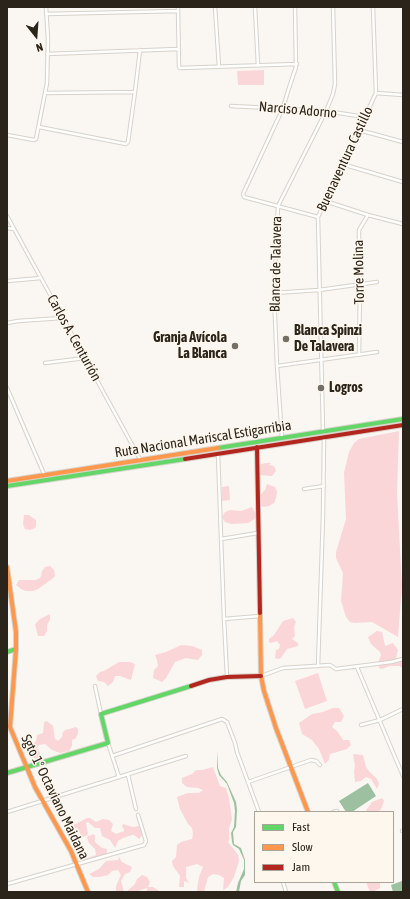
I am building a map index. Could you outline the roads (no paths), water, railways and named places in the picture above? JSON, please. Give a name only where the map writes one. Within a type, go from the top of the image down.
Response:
[{"type":"main road","name":"Ruta Nacional Mariscal Estigarribia","points":[[7,481],[403,420]]},
{"type":"main road","name":"Ruta Nacional Mariscal Estigarribia","points":[[7,486],[403,425]]},
{"type":"main road","points":[[257,447],[260,616],[264,691],[276,728],[308,811]]},
{"type":"main road","name":"Sgto 1° Octaviano Maidana","points":[[7,567],[16,632],[16,649],[9,695],[10,727],[17,748],[42,802],[71,851],[88,892]]},
{"type":"main road","points":[[7,652],[16,649]]},
{"type":"main road","points":[[7,773],[108,742],[101,714],[205,681],[227,677],[262,676]]},
{"type":"street","points":[[7,135],[35,140],[39,127],[47,83],[46,7]]},
{"type":"street","points":[[178,7],[179,67],[182,69],[297,64]]},
{"type":"street","points":[[215,7],[219,67]]},
{"type":"street","points":[[256,7],[258,66]]},
{"type":"street","points":[[295,7],[297,64],[283,108],[243,194],[244,197],[318,217]]},
{"type":"street","name":"Blanca de Talavera","points":[[282,438],[274,293],[278,206],[326,111],[333,94],[335,84],[333,7]]},
{"type":"street","name":"Buenaventura Castillo","points":[[323,432],[318,217],[376,93],[373,7]]},
{"type":"street","points":[[46,14],[178,11]]},
{"type":"street","points":[[47,54],[178,49]]},
{"type":"street","points":[[39,127],[126,144],[128,142],[140,50]]},
{"type":"street","points":[[45,93],[135,92]]},
{"type":"street","points":[[376,93],[403,95]]},
{"type":"street","name":"Narciso Adorno","points":[[232,106],[326,111],[365,117]]},
{"type":"street","points":[[359,130],[403,142]]},
{"type":"street","points":[[342,164],[403,182]]},
{"type":"street","points":[[325,201],[368,215],[403,224]]},
{"type":"street","name":"Torre Molina","points":[[359,355],[359,230],[368,215]]},
{"type":"street","name":"Carlos A. Centurión","points":[[7,216],[140,460]]},
{"type":"street","points":[[7,228],[14,229]]},
{"type":"street","points":[[7,281],[41,278]]},
{"type":"street","points":[[274,293],[319,290],[377,282]]},
{"type":"street","points":[[7,323],[62,318]]},
{"type":"street","points":[[277,366],[378,352]]},
{"type":"street","points":[[45,363],[85,358]]},
{"type":"street","points":[[7,388],[44,475]]},
{"type":"street","points":[[318,666],[324,486],[324,437]]},
{"type":"street","points":[[218,454],[220,539],[227,677]]},
{"type":"street","points":[[304,489],[324,486]]},
{"type":"street","points":[[220,539],[258,533]]},
{"type":"street","points":[[224,619],[260,616]]},
{"type":"street","points":[[262,676],[283,668],[330,665],[336,669],[392,662],[403,659]]},
{"type":"street","points":[[357,667],[403,776]]},
{"type":"street","points":[[95,686],[101,714]]},
{"type":"street","points":[[361,725],[380,720],[403,709]]},
{"type":"street","points":[[112,756],[222,719],[227,722],[259,811]]},
{"type":"street","points":[[108,742],[119,777]]},
{"type":"street","points":[[7,812],[186,756]]},
{"type":"street","points":[[248,782],[311,760],[316,761],[320,765]]},
{"type":"street","points":[[128,775],[136,809]]},
{"type":"street","points":[[7,884],[144,845],[146,841],[138,815]]},
{"type":"place","name":"Blanca Spinzi De Talavera","points":[[286,339]]},
{"type":"place","name":"Granja Avícola La Blanca","points":[[235,346]]},
{"type":"place","name":"Logros","points":[[321,388]]}]
